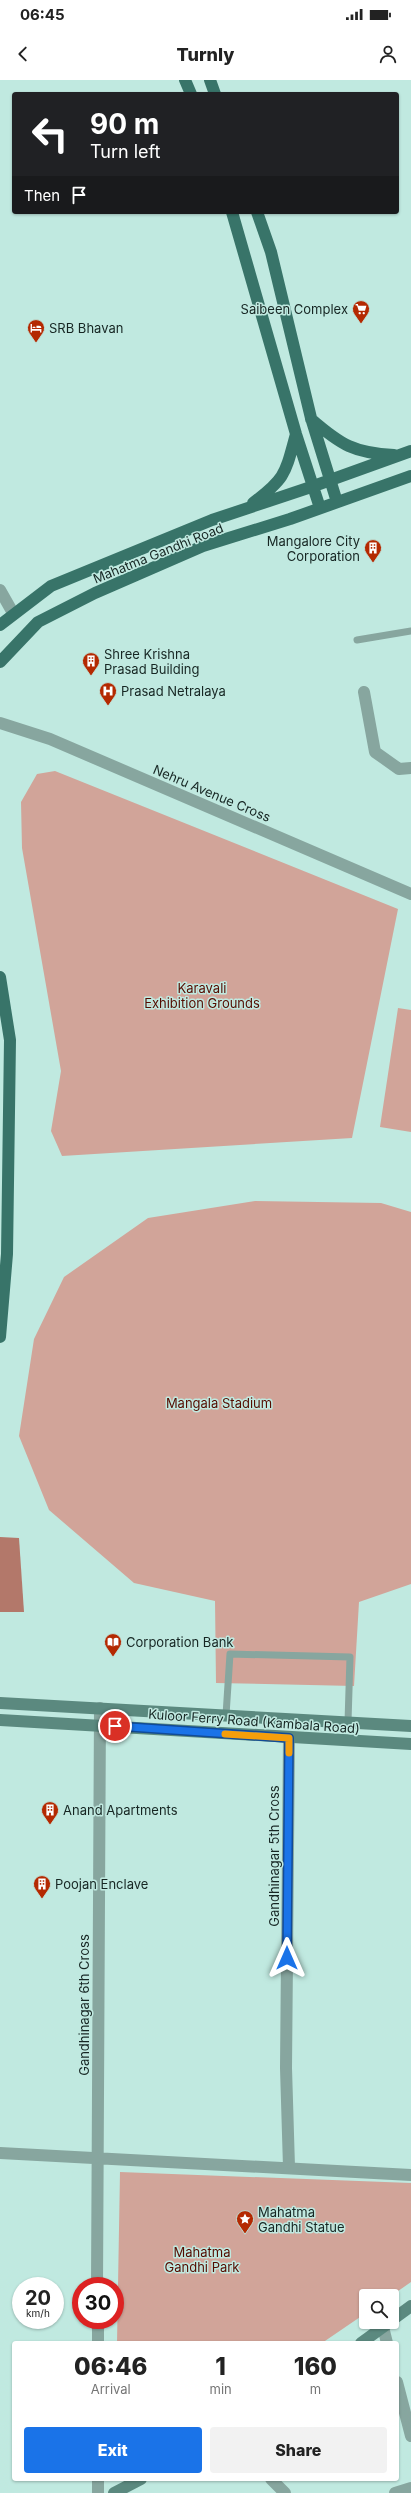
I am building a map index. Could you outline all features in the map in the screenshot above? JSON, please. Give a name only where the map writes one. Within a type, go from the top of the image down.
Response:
[{"type":"main road","points":[[185,80],[190,92]]},
{"type":"main road","points":[[210,80],[214,92]]},
{"type":"main road","points":[[233,214],[296,434],[320,508]]},
{"type":"main road","points":[[258,214],[271,252],[311,418],[337,502]]},
{"type":"main road","points":[[311,418],[329,434],[352,449],[399,456]]},
{"type":"main road","points":[[244,510],[274,487],[285,474],[296,434]]},
{"type":"main road","name":"Mahatma Gandhi Road","points":[[0,626],[13,613],[51,586],[244,510],[330,481],[399,456],[411,450]]},
{"type":"main road","name":"Mahatma Gandhi Road","points":[[0,662],[38,622],[95,593],[203,546],[320,508],[411,476]]},
{"type":"main road","points":[[0,977],[3,1006],[10,1040],[7,1254],[0,1337]]},
{"type":"main road","name":"Kuloor Ferry Road (Kambala Road)","points":[[0,1703],[411,1726]]},
{"type":"main road","name":"Kuloor Ferry Road (Kambala Road)","points":[[0,1720],[411,1744]]},
{"type":"main road","points":[[399,2315],[411,2306]]},
{"type":"main road","points":[[364,2341],[380,2329]]},
{"type":"main road","points":[[114,2493],[137,2481]]},
{"type":"street","points":[[0,590],[13,613]]},
{"type":"street","points":[[364,692],[375,752],[399,769],[411,768]]},
{"type":"street","name":"Nehru Avenue Cross","points":[[0,723],[57,742],[411,894]]},
{"type":"street","name":"Gandhinagar 6th Cross","points":[[97,2277],[100,1708]]},
{"type":"street","name":"Gandhinagar 5th Cross","points":[[289,1738],[286,2068],[289,2167]]},
{"type":"street","points":[[0,2153],[289,2167],[411,2175]]},
{"type":"street","points":[[98,2329],[98,2341]]},
{"type":"street","points":[[387,2341],[388,2329]]},
{"type":"street","points":[[399,2390],[411,2436]]},
{"type":"street","points":[[98,2481],[98,2493]]},
{"type":"street","points":[[273,2481],[285,2493]]},
{"type":"street","points":[[395,2493],[411,2488]]},
{"type":"lane","points":[[357,640],[411,631]]},
{"type":"lane","points":[[226,1715],[230,1654],[350,1656],[348,1722]]},
{"type":"green space","name":"Karavali Exhibition Grounds","points":[[55,771],[398,909],[352,1138],[62,1156],[51,1131],[61,1071],[22,848],[21,802],[37,774]]},
{"type":"green space","points":[[398,1008],[411,1010],[411,1132],[380,1127]]},
{"type":"green space","name":"Mangala Stadium","points":[[255,1201],[381,1203],[411,1212],[411,1584],[359,1602],[354,1686],[216,1683],[215,1601],[134,1583],[49,1510],[19,1436],[34,1339],[64,1277],[148,1218]]},
{"type":"green space","name":"Mahatma Gandhi Park","points":[[120,2172],[411,2183],[411,2282],[399,2290],[399,2289],[359,2289],[359,2318],[325,2341],[117,2341],[117,2329],[124,2329],[124,2277],[118,2277]]},
{"type":"shaded area","points":[[0,1537],[19,1538],[24,1612],[0,1612]]},
{"type":"slow traffic","points":[[225,1734],[289,1738],[289,1753]]},
{"type":"place","name":"Saibeen Complex","points":[[361,324]]},
{"type":"place","name":"SRB Bhavan","points":[[36,343]]},
{"type":"place","name":"Mangalore City Corporation","points":[[373,563]]},
{"type":"place","name":"Shree Krishna Prasad Building","points":[[91,676]]},
{"type":"place","name":"Prasad Netralaya","points":[[108,706]]},
{"type":"place","name":"Corporation Bank","points":[[113,1657]]},
{"type":"place","name":"Anand Apartments","points":[[50,1825]]},
{"type":"place","name":"Poojan Enclave","points":[[42,1899]]},
{"type":"place","name":"Mahatma Gandhi Statue","points":[[245,2234]]},
{"type":"route","points":[[115,1726],[289,1738],[287,1958]]}]
